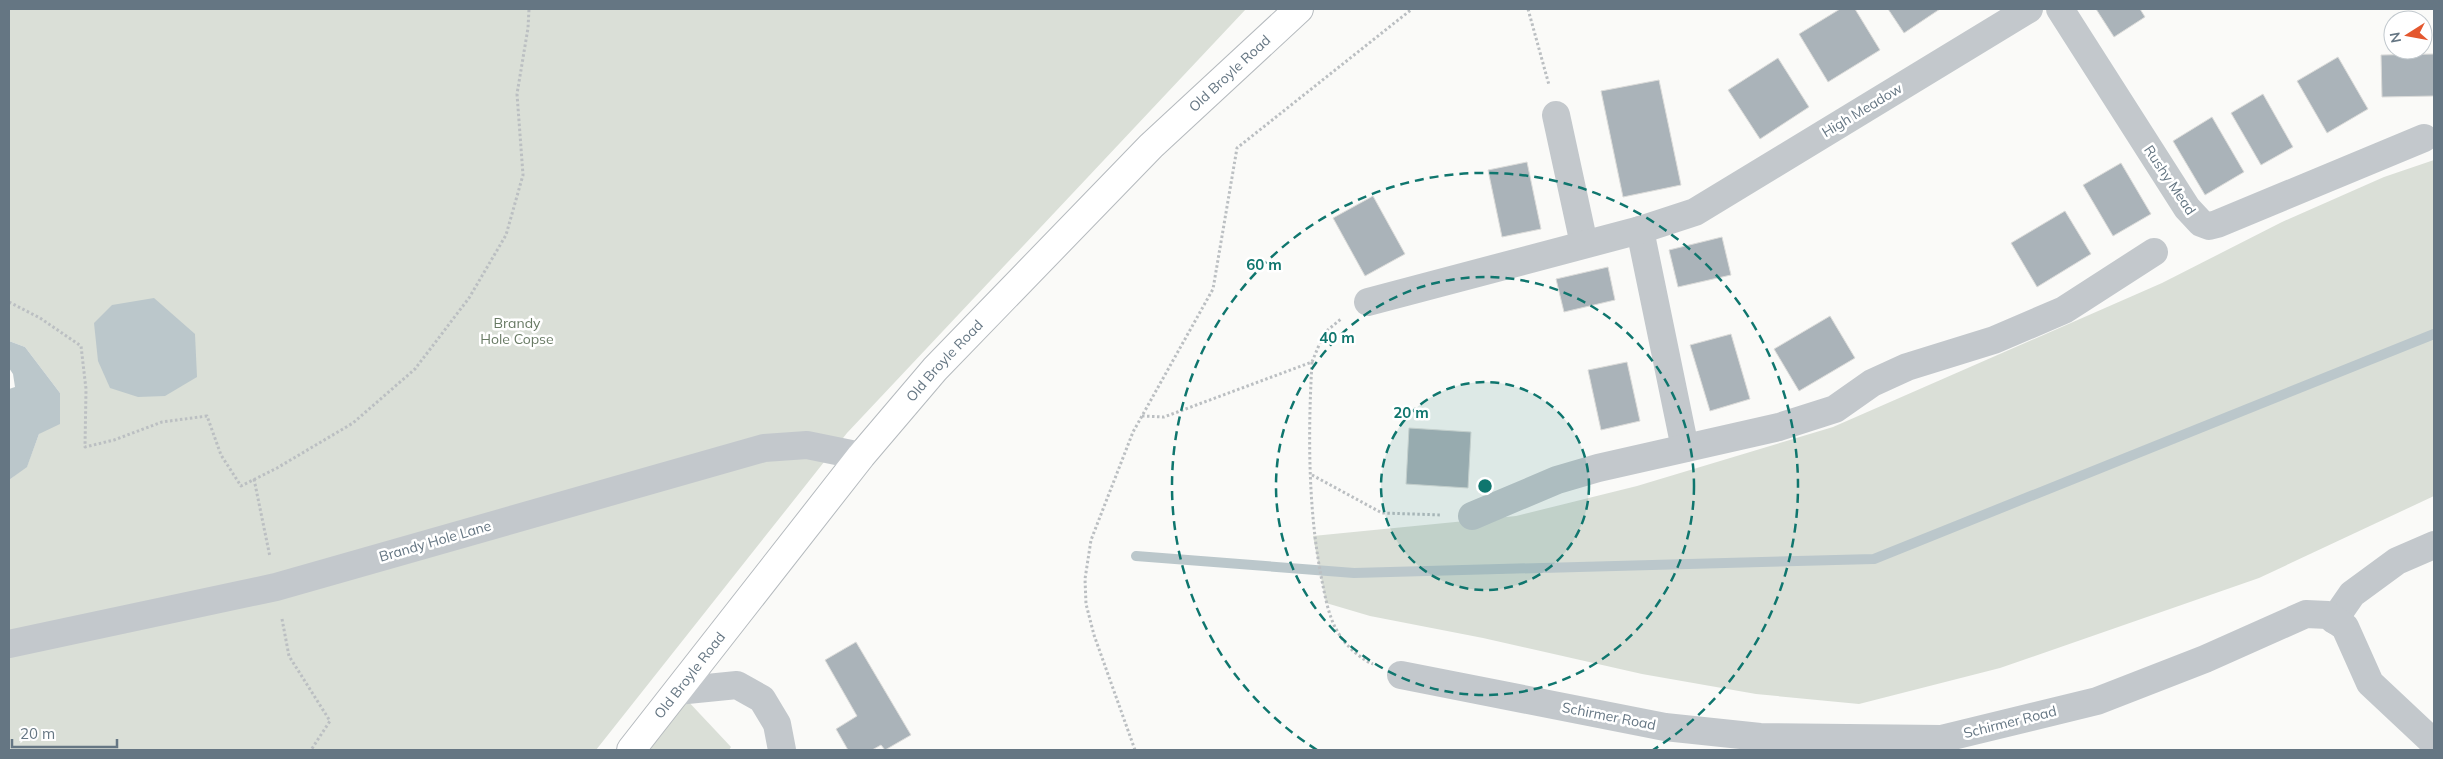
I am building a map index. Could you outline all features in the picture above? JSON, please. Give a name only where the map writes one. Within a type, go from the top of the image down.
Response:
[{"type":"main road","name":"Old Broyle Road","points":[[631,750],[860,456],[935,369],[1151,146],[1299,9]]},
{"type":"street","name":"High Meadow","points":[[1368,302],[1640,230],[1695,212],[2029,9]]},
{"type":"street","name":"Rushy Mead","points":[[2060,9],[2177,194],[2201,223],[2208,226],[2217,224],[2424,138]]},
{"type":"street","points":[[1556,115],[1584,244]]},
{"type":"street","points":[[1640,230],[1685,448]]},
{"type":"street","points":[[1472,516],[1557,480],[1598,468],[1779,428],[1835,409],[1872,383],[1907,367],[1994,340],[2064,310],[2154,252]]},
{"type":"street","name":"Brandy Hole Lane","points":[[9,644],[276,587],[764,448],[807,445],[860,456]]},
{"type":"street","points":[[2434,546],[2398,562],[2352,594],[2334,620],[2345,628],[2370,683],[2434,743]]},
{"type":"street","name":"Schirmer Road","points":[[1401,675],[1665,727],[1760,737],[1941,745],[2098,701],[2205,659],[2306,614],[2328,615],[2334,620]]},
{"type":"street","points":[[677,691],[737,685],[762,699],[776,724],[782,750]]},
{"type":"path","points":[[9,302],[40,318],[81,346],[86,389],[85,447],[114,440],[162,422],[207,416],[221,455],[241,486],[277,468],[353,423],[415,369],[469,298],[502,243],[523,175],[518,94],[529,9]]},
{"type":"path","points":[[1135,750],[1094,635],[1086,604],[1085,579],[1091,540],[1133,432],[1213,289],[1237,148],[1412,9]]},
{"type":"path","points":[[1528,9],[1556,115]]},
{"type":"path","points":[[1368,302],[1348,314],[1324,333],[1312,362],[1308,431],[1316,547],[1325,594],[1339,635],[1366,662],[1401,675]]},
{"type":"path","points":[[1142,416],[1164,417],[1312,362]]},
{"type":"path","points":[[1312,474],[1382,512],[1472,516]]},
{"type":"path","points":[[254,479],[290,656],[330,721],[311,750]]},
{"type":"green space","name":"Brandy Hole Copse","points":[[9,9],[1246,9],[847,433],[596,750],[9,750],[9,480],[27,466],[39,434],[60,393],[25,347],[9,341]]},
{"type":"green space","points":[[2434,160],[2434,496],[2259,578],[2000,668],[1859,704],[1756,694],[1642,674],[1483,638],[1370,616],[1326,603],[1313,536],[1516,516],[1637,486],[1833,427],[2162,283],[2282,222],[2384,177]]},
{"type":"green space","points":[[685,698],[731,747],[729,750],[646,750]]},
{"type":"shaded area","points":[[154,298],[195,334],[197,377],[165,396],[138,397],[110,388],[98,361],[94,323],[112,305]]},
{"type":"shaded area","points":[[9,341],[25,347],[60,393],[60,424],[39,434],[27,467],[9,480],[9,389],[15,387],[13,374],[9,368]]},
{"type":"building","points":[[1840,9],[1855,9],[1880,50],[1828,82],[1799,34]]},
{"type":"building","points":[[1888,9],[1940,9],[1904,33]]},
{"type":"building","points":[[2096,9],[2140,9],[2145,17],[2114,37]]},
{"type":"building","points":[[2433,54],[2434,96],[2382,97],[2381,55],[2383,55],[2383,60],[2433,60]]},
{"type":"building","points":[[2338,57],[2368,109],[2327,133],[2297,81]]},
{"type":"building","points":[[1778,58],[1809,107],[1760,139],[1728,90]]},
{"type":"building","points":[[1659,80],[1681,185],[1623,197],[1601,91]]},
{"type":"building","points":[[2263,94],[2293,147],[2261,165],[2231,113]]},
{"type":"building","points":[[2212,117],[2244,172],[2205,195],[2173,141]]},
{"type":"building","points":[[1527,162],[1541,229],[1502,237],[1488,170]]},
{"type":"building","points":[[2121,163],[2151,214],[2113,236],[2083,185]]},
{"type":"building","points":[[1373,196],[1405,254],[1365,276],[1333,218]]},
{"type":"building","points":[[2065,211],[2091,254],[2037,287],[2011,243]]},
{"type":"building","points":[[1722,237],[1731,275],[1678,287],[1669,250]]},
{"type":"building","points":[[1608,267],[1615,300],[1564,312],[1556,279]]},
{"type":"building","points":[[1830,316],[1855,358],[1799,391],[1774,349]]},
{"type":"building","points":[[1731,334],[1750,399],[1710,411],[1690,345]]},
{"type":"building","points":[[1627,362],[1640,421],[1601,430],[1588,370]]},
{"type":"building","points":[[1409,428],[1471,432],[1468,488],[1406,484]]},
{"type":"building","points":[[856,642],[911,735],[885,750],[881,745],[872,750],[848,750],[836,729],[857,716],[825,660]]},
{"type":"waterway","points":[[1136,556],[1354,573],[1874,559],[2434,334]]}]
